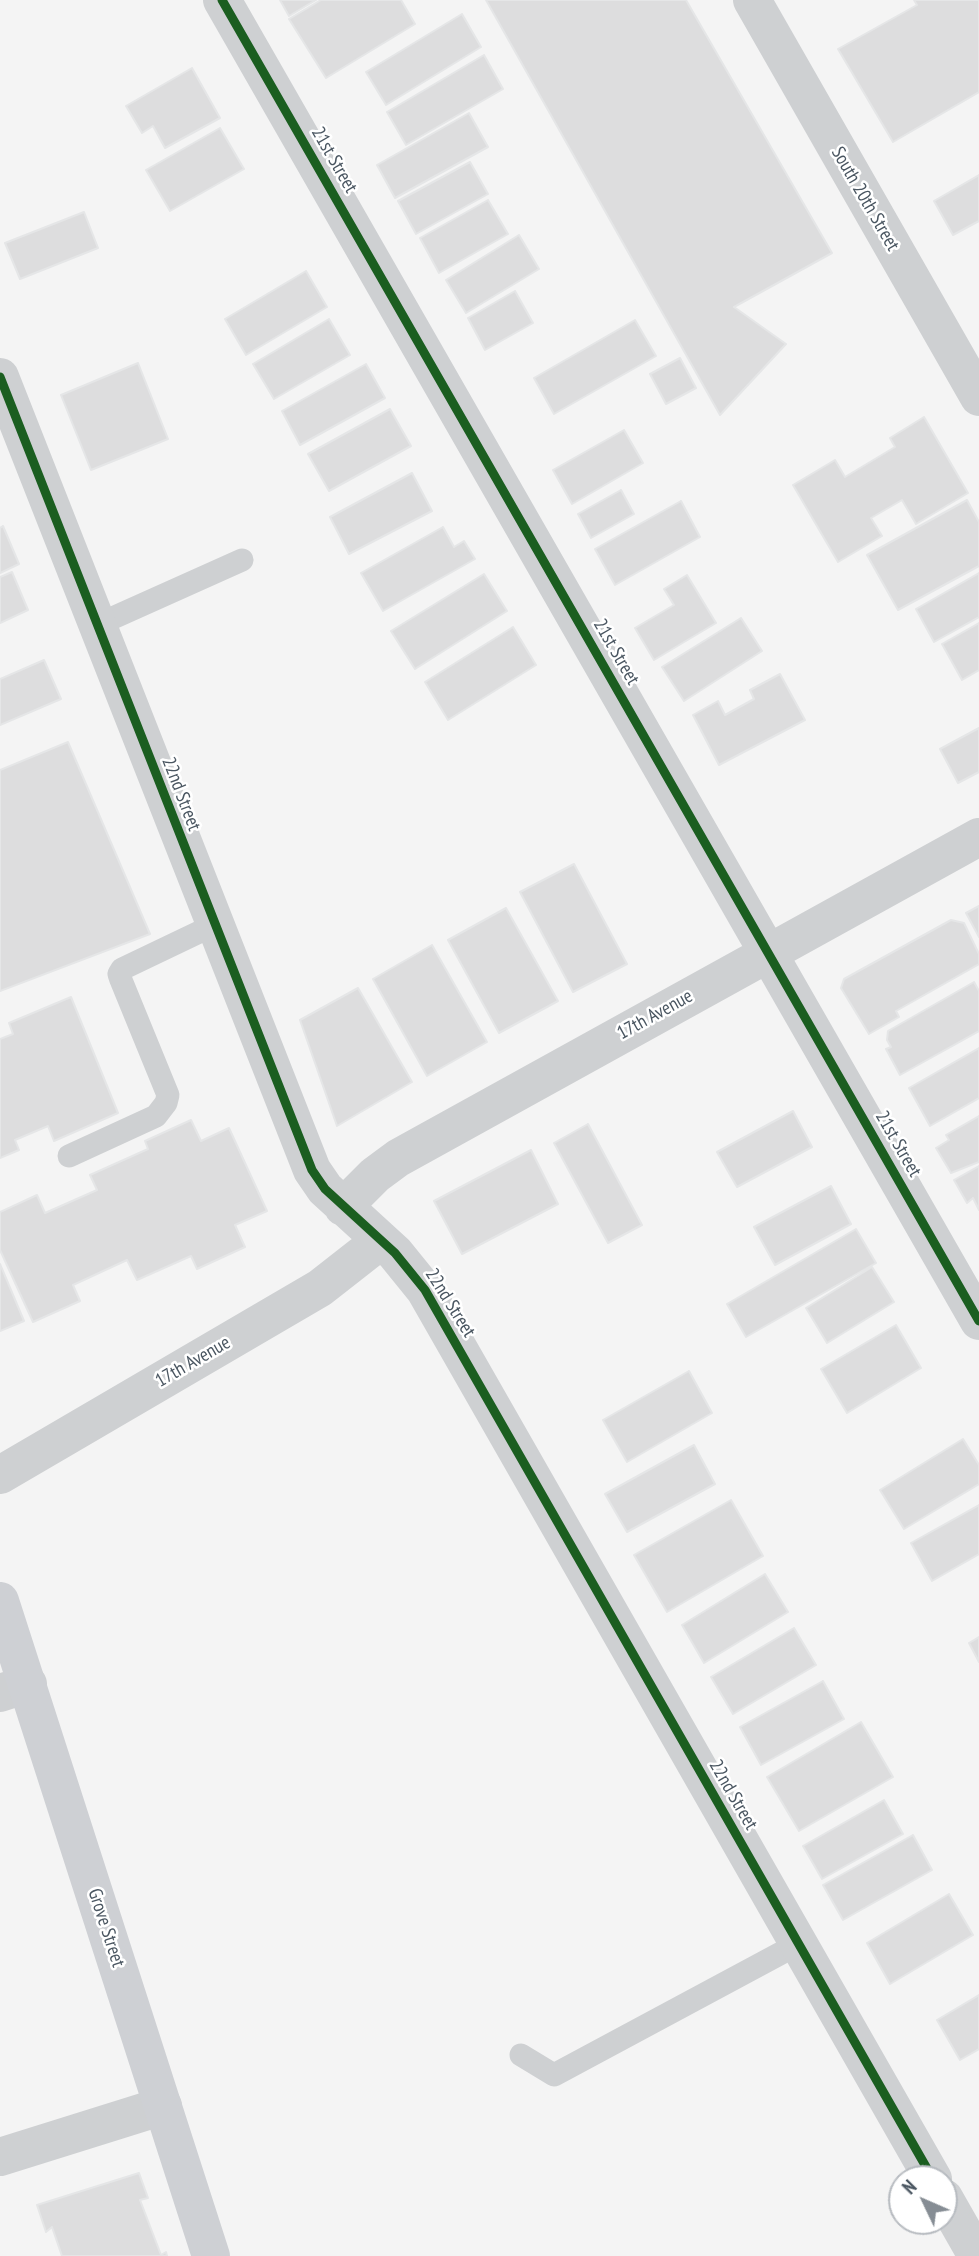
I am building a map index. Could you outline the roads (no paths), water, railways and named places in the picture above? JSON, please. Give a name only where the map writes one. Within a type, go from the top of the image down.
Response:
[{"type":"main road","name":"Grove Street","points":[[0,1601],[14,1689],[163,2106],[211,2256]]},
{"type":"street","name":"21st Street","points":[[222,0],[979,1321]]},
{"type":"street","name":"South 20th Street","points":[[752,0],[979,397]]},
{"type":"street","name":"22nd Street","points":[[0,377],[302,1150],[325,1189],[380,1241],[425,1290],[925,2165]]},
{"type":"street","name":"17th Avenue","points":[[343,1207],[374,1175],[398,1158],[979,837]]},
{"type":"street","name":"17th Avenue","points":[[0,1475],[320,1288],[380,1241]]},
{"type":"street","points":[[0,2157],[163,2106]]},
{"type":"street","points":[[958,2223],[977,2256]]},
{"type":"lane","points":[[96,625],[242,560]]},
{"type":"lane","points":[[69,1156],[156,1116],[166,1102],[167,1095],[119,974],[122,969],[214,925]]},
{"type":"lane","points":[[521,2055],[555,2075],[798,1944]]}]
